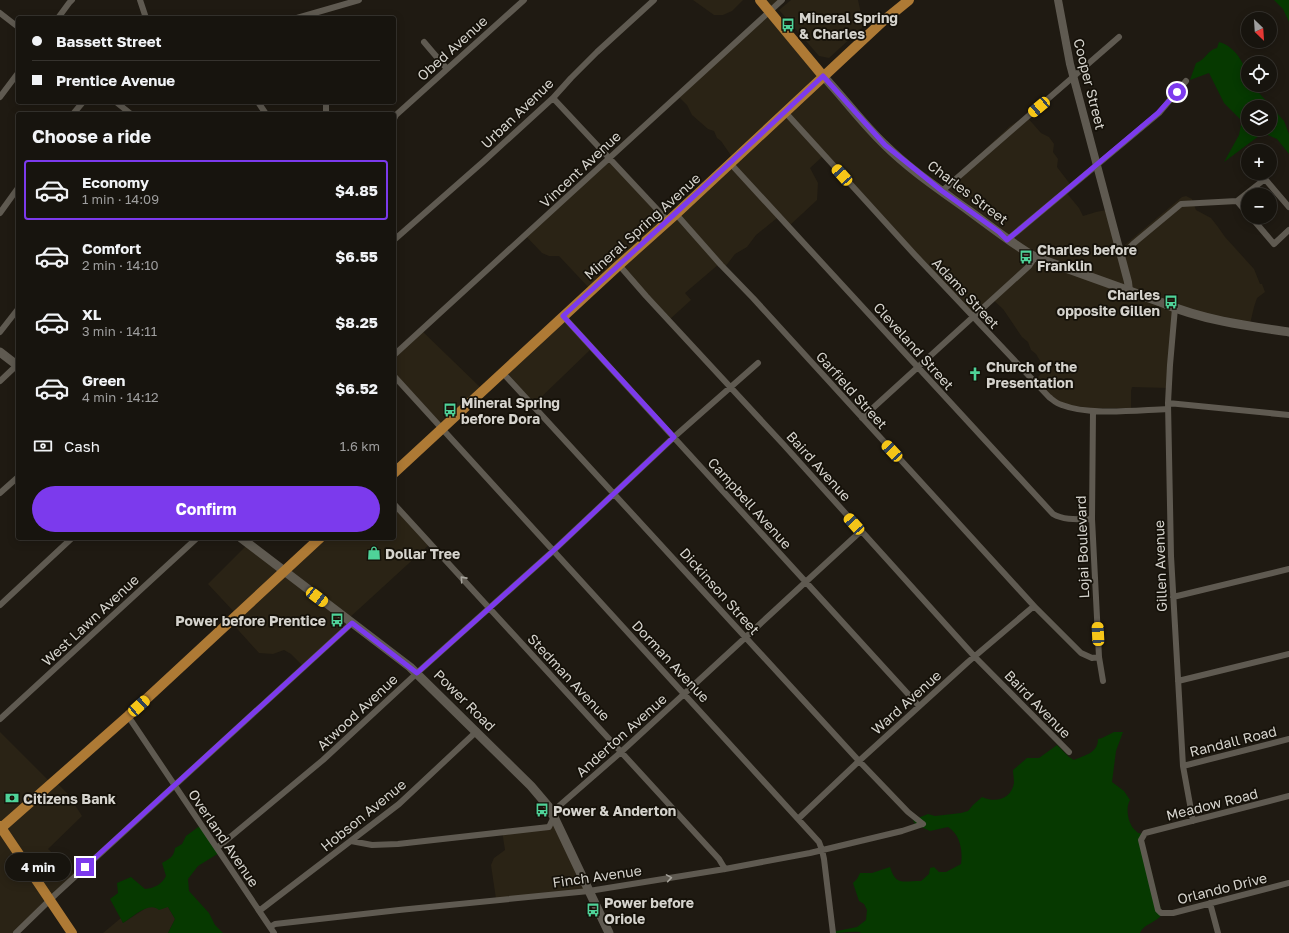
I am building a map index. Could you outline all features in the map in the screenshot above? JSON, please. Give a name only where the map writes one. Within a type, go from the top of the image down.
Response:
[{"type":"main road","name":"Charles Street","points":[[760,0],[823,76],[885,145],[942,191],[999,232],[1007,240],[1035,257],[1175,308],[1226,321],[1289,332]]},
{"type":"main road","name":"Mineral Spring Avenue","points":[[396,471],[502,372],[676,214],[823,76],[882,22],[909,0]]},
{"type":"main road","points":[[0,352],[16,364]]},
{"type":"main road","name":"Power Road","points":[[244,540],[417,673],[531,786],[545,802],[554,817],[610,933]]},
{"type":"main road","points":[[72,933],[0,828],[128,716],[318,540]]},
{"type":"street","points":[[59,16],[72,0]]},
{"type":"street","points":[[140,0],[145,16]]},
{"type":"street","points":[[319,15],[359,0]]},
{"type":"street","name":"Obed Avenue","points":[[396,114],[524,0]]},
{"type":"street","name":"Urban Avenue","points":[[396,238],[465,179],[553,98],[597,52],[654,0]]},
{"type":"street","name":"Vincent Avenue","points":[[396,353],[782,0]]},
{"type":"street","name":"Cooper Street","points":[[1058,0],[1066,47],[1128,282],[1129,291]]},
{"type":"street","points":[[0,13],[16,25]]},
{"type":"street","points":[[942,191],[1119,37]]},
{"type":"street","points":[[424,42],[447,69]]},
{"type":"street","points":[[0,97],[16,76]]},
{"type":"street","points":[[1007,240],[1158,113],[1186,81]]},
{"type":"street","points":[[553,98],[668,221]]},
{"type":"street","points":[[118,104],[128,112]]},
{"type":"street","name":"Adams Street","points":[[785,112],[973,317],[1049,397],[1061,405],[1093,411],[1168,406],[1289,415]]},
{"type":"street","name":"Cleveland Street","points":[[730,163],[1053,514],[1059,518],[1066,519],[1092,519]]},
{"type":"street","points":[[1120,252],[1127,250],[1181,204],[1237,201],[1265,179],[1289,207]]},
{"type":"street","points":[[0,213],[16,191]]},
{"type":"street","points":[[1237,201],[1241,206]]},
{"type":"street","name":"Garfield Street","points":[[676,214],[1034,606],[1081,653],[1092,658],[1099,657]]},
{"type":"street","points":[[1256,224],[1274,244],[1289,230]]},
{"type":"street","points":[[862,418],[1030,266],[1035,257]]},
{"type":"street","name":"Baird Avenue","points":[[619,265],[975,657],[1068,752]]},
{"type":"street","name":"Gillen Avenue","points":[[1175,308],[1168,406],[1171,556],[1183,766],[1193,821]]},
{"type":"street","points":[[0,332],[16,312]]},
{"type":"street","name":"Campbell Avenue","points":[[563,316],[919,706]]},
{"type":"street","name":"Atwood Avenue","points":[[217,848],[323,760],[553,551],[674,437],[758,363]]},
{"type":"street","points":[[0,381],[16,368]]},
{"type":"street","name":"Dickinson Street","points":[[502,372],[859,761],[908,812],[923,824]]},
{"type":"street","name":"Dorman Avenue","points":[[396,378],[819,842],[822,850],[833,933]]},
{"type":"street","name":"Lojai Boulevard","points":[[1093,411],[1092,519],[1099,657],[1103,681]]},
{"type":"street","points":[[0,493],[16,479]]},
{"type":"street","name":"Stedman Avenue","points":[[396,506],[719,859],[725,869]]},
{"type":"street","name":"Anderton Avenue","points":[[351,841],[372,845],[398,844],[549,827],[559,806],[621,752],[745,636],[861,531]]},
{"type":"street","points":[[0,605],[70,540]]},
{"type":"street","name":"West Lawn Avenue","points":[[0,719],[195,540]]},
{"type":"street","points":[[1173,597],[1289,569]]},
{"type":"street","name":"Ward Avenue","points":[[798,819],[919,706],[1034,606]]},
{"type":"street","points":[[16,933],[352,623]]},
{"type":"street","points":[[1178,681],[1289,654]]},
{"type":"street","name":"Overland Avenue","points":[[128,716],[274,933]]},
{"type":"street","name":"Hobson Avenue","points":[[259,911],[399,804],[477,731]]},
{"type":"street","name":"Randall Road","points":[[1183,766],[1289,739]]},
{"type":"street","name":"Meadow Road","points":[[1161,913],[1158,910],[1141,840],[1145,833],[1289,796]]},
{"type":"street","name":"Finch Avenue","points":[[270,927],[275,924],[399,910],[589,891],[725,869],[822,850],[902,831],[923,824]]},
{"type":"street","name":"Orlando Drive","points":[[1161,913],[1173,913],[1289,883]]},
{"type":"street","points":[[1210,903],[1218,933]]},
{"type":"shaded area","points":[[693,0],[743,0],[732,11],[723,15],[714,15]]},
{"type":"shaded area","points":[[759,0],[781,0],[770,10],[876,136],[940,189],[952,180],[1010,126],[1026,116],[1041,133],[1049,137],[1054,144],[1053,152],[1058,159],[1057,167],[1070,184],[1065,191],[1079,208],[1083,216],[1106,210],[1120,249],[1182,197],[1186,196],[1192,199],[1196,210],[1211,218],[1225,237],[1254,269],[1260,284],[1262,284],[1265,292],[1257,298],[1250,324],[1176,308],[1168,388],[1132,387],[1131,408],[1091,408],[1061,404],[1034,382],[1045,369],[1036,354],[1031,350],[1028,342],[1022,337],[1003,309],[991,298],[972,316],[823,156],[810,168],[818,183],[817,200],[789,226],[777,218],[756,235],[747,247],[735,254],[725,267],[719,264],[685,293],[691,300],[669,320],[620,266],[589,288],[559,256],[549,256],[542,253],[524,234],[607,157],[666,218],[732,157],[721,141],[717,138],[714,131],[708,129],[692,115],[687,105],[676,94],[697,73],[768,11]]},
{"type":"shaded area","points":[[791,0],[858,0],[863,27],[829,58],[819,56],[779,10]]},
{"type":"shaded area","points":[[563,317],[590,347],[590,350],[533,405],[504,368]]},
{"type":"shaded area","points":[[420,329],[481,388],[441,427],[396,379],[396,350]]},
{"type":"shaded area","points":[[396,505],[431,543],[348,619],[351,622],[303,666],[291,654],[284,650],[273,654],[259,653],[230,621],[235,613],[208,584],[248,544],[282,569],[317,540],[396,540]]},
{"type":"shaded area","points":[[0,732],[51,783],[55,781],[68,794],[82,816],[48,849],[75,874],[16,933],[0,933]]},
{"type":"shaded area","points":[[553,818],[587,891],[496,899],[491,865],[494,858],[505,850],[502,831],[548,824]]},
{"type":"shaded area","points":[[149,906],[168,907],[175,919],[168,933],[103,933],[121,918],[123,923]]},
{"type":"green space","points":[[1274,0],[1289,0],[1289,22],[1283,9]]},
{"type":"green space","points":[[1219,42],[1231,48],[1241,60],[1241,92],[1258,92],[1265,100],[1241,100],[1241,120],[1224,103],[1209,73],[1190,80],[1196,63],[1217,48]]},
{"type":"green space","points":[[1277,113],[1284,121],[1289,134],[1289,154],[1277,139],[1270,136],[1277,136]]},
{"type":"green space","points":[[1241,125],[1241,136],[1259,136],[1248,144],[1241,144],[1241,149],[1224,162],[1239,135]]},
{"type":"green space","points":[[1114,732],[1123,732],[1116,751],[1112,782],[1124,791],[1130,800],[1128,803],[1129,821],[1136,832],[1142,834],[1162,914],[1160,917],[1144,927],[1140,933],[832,933],[857,927],[866,920],[867,910],[864,904],[859,901],[853,883],[860,873],[872,873],[890,867],[897,880],[904,882],[921,881],[929,874],[930,868],[934,867],[939,872],[946,872],[961,864],[962,854],[960,843],[952,830],[948,827],[930,831],[915,824],[913,820],[928,814],[935,816],[968,811],[982,797],[992,800],[1002,799],[1010,793],[1012,789],[1014,783],[1013,770],[1027,758],[1039,758],[1057,745],[1074,760],[1090,753],[1096,747],[1098,739]]},
{"type":"green space","points":[[201,825],[219,853],[198,866],[188,879],[189,891],[209,913],[215,925],[223,933],[168,933],[175,919],[168,907],[159,910],[151,907],[141,911],[123,923],[110,899],[118,893],[117,883],[131,877],[145,889],[158,885],[166,876],[162,863],[172,856],[175,848],[182,844],[186,836]]},
{"type":"place","name":"Mineral Spring & Charles","points":[[788,25]]},
{"type":"place","name":"Charles before Franklin","points":[[1026,257]]},
{"type":"place","name":"Charles opposite Gillen","points":[[1171,302]]},
{"type":"place","name":"Church of the Presentation","points":[[975,374]]},
{"type":"place","name":"Mineral Spring before Dora","points":[[450,410]]},
{"type":"place","name":"Dollar Tree","points":[[374,553]]},
{"type":"place","name":"Power before Prentice","points":[[337,620]]},
{"type":"place","name":"Citizens Bank","points":[[12,798]]},
{"type":"place","name":"Power & Anderton","points":[[542,810]]},
{"type":"place","name":"Power before Oriole","points":[[593,910]]},
{"type":"route","points":[[85,867],[352,623],[417,673],[553,551],[674,437],[563,316],[668,221],[823,76],[885,145],[942,191],[999,232],[1007,240],[1158,113],[1177,92]]}]
